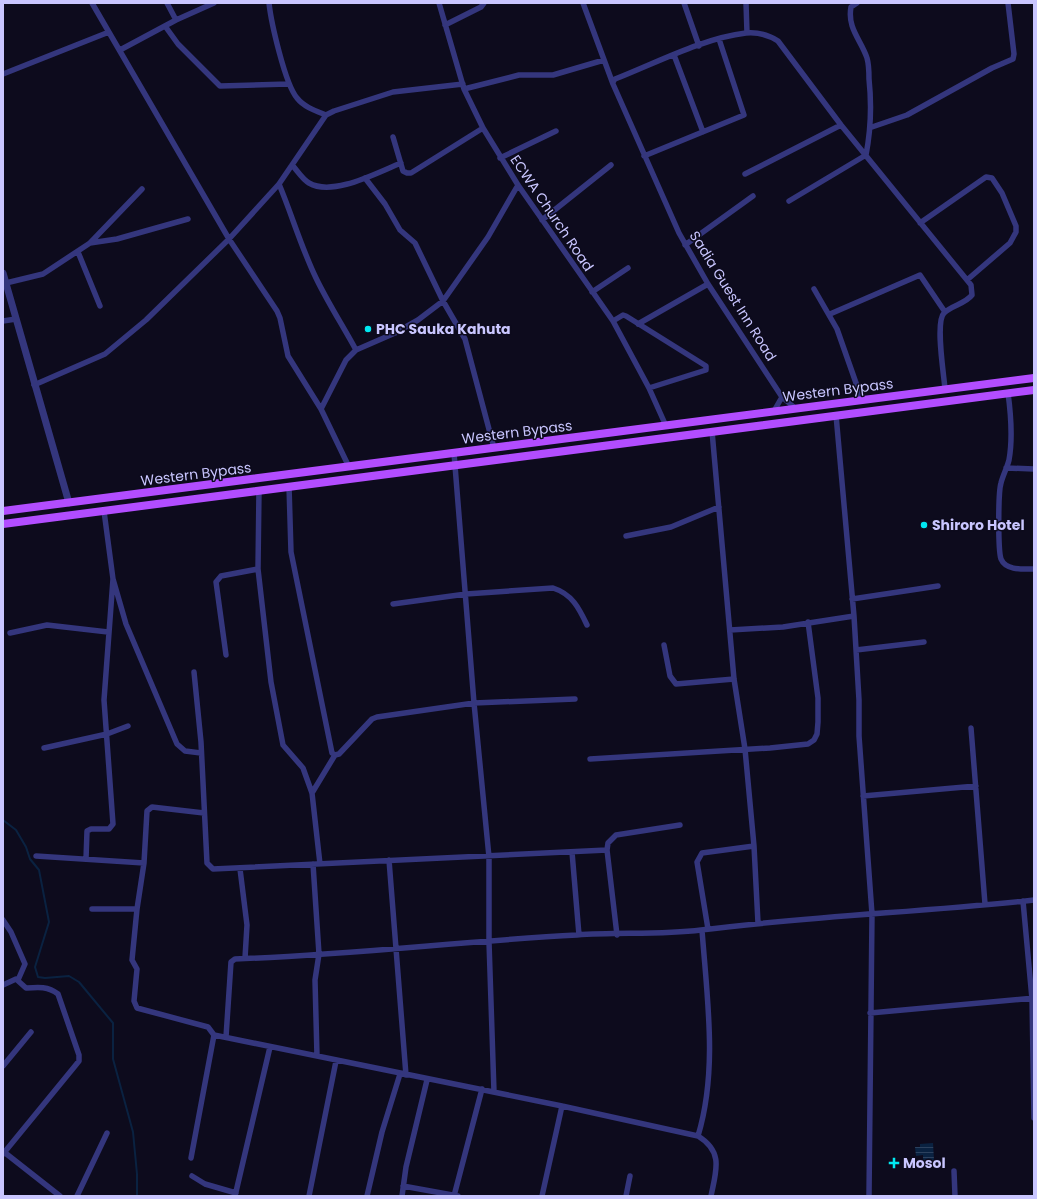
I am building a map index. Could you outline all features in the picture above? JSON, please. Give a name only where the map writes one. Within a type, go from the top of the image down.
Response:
[{"type":"main road","name":"Western Bypass","points":[[3,511],[1034,378]]},
{"type":"main road","name":"Western Bypass","points":[[3,524],[1034,390]]},
{"type":"street","points":[[92,3],[229,239],[277,311],[280,318],[288,356],[321,409],[349,467]]},
{"type":"street","points":[[167,3],[176,20]]},
{"type":"street","points":[[120,50],[176,20],[214,3]]},
{"type":"street","points":[[269,3],[288,84],[297,98],[307,106],[326,115]]},
{"type":"street","name":"ECWA Church Road","points":[[438,3],[463,86],[483,128],[500,158],[518,185],[612,321],[649,388],[666,426]]},
{"type":"street","points":[[445,25],[481,7],[484,3]]},
{"type":"street","name":"Sadia Guest Inn Road","points":[[583,3],[613,84],[685,245],[708,284],[782,397],[794,408]]},
{"type":"street","points":[[684,3],[699,46]]},
{"type":"street","points":[[746,3],[747,33]]},
{"type":"street","points":[[789,201],[866,156],[872,127],[867,58],[854,34],[851,22],[851,7],[857,3]]},
{"type":"street","points":[[872,127],[907,115],[992,68],[1013,59],[1014,54],[1008,3]]},
{"type":"street","points":[[165,26],[178,44],[220,86],[288,84]]},
{"type":"street","points":[[3,74],[110,32]]},
{"type":"street","points":[[613,82],[615,79],[674,55],[719,39],[747,33],[771,36],[778,41],[841,125],[971,285],[972,295],[969,299],[944,312],[939,324],[945,389]]},
{"type":"street","points":[[644,156],[744,115],[719,39]]},
{"type":"street","points":[[674,55],[704,132]]},
{"type":"street","points":[[34,385],[112,350],[146,320],[229,239],[279,184],[326,115],[334,110],[393,92],[463,86],[519,75],[554,76],[604,60]]},
{"type":"street","points":[[745,174],[841,125]]},
{"type":"street","points":[[393,136],[401,163],[407,174],[411,173],[483,128]]},
{"type":"street","points":[[500,158],[556,131]]},
{"type":"street","points":[[292,165],[307,182],[315,185],[344,185],[401,163]]},
{"type":"street","points":[[542,220],[611,165]]},
{"type":"street","points":[[920,223],[986,176],[992,178],[1002,193],[1008,206],[1016,226],[1016,232],[1010,243],[967,280]]},
{"type":"street","points":[[365,178],[385,204],[400,230],[415,243],[443,300],[465,339],[494,448]]},
{"type":"street","points":[[279,184],[316,279],[332,310],[344,327],[356,350]]},
{"type":"street","points":[[321,409],[346,360],[356,350],[395,333],[418,320],[443,300],[488,237],[518,185]]},
{"type":"street","points":[[6,283],[43,274],[78,252],[90,243],[142,189]]},
{"type":"street","points":[[685,245],[753,196]]},
{"type":"street","points":[[90,243],[117,239],[188,219]]},
{"type":"street","points":[[78,252],[100,306]]},
{"type":"street","points":[[592,292],[628,268]]},
{"type":"street","points":[[3,273],[69,503]]},
{"type":"street","points":[[830,314],[920,275],[944,312]]},
{"type":"street","points":[[638,324],[708,284]]},
{"type":"street","points":[[814,289],[830,314],[837,329],[862,400]]},
{"type":"street","points":[[612,321],[623,315],[706,366],[706,370],[649,388]]},
{"type":"street","points":[[3,321],[16,319]]},
{"type":"street","points":[[1008,393],[1011,421],[1009,460],[1000,484],[999,532],[1001,559],[1007,566],[1018,569],[1034,569]]},
{"type":"street","points":[[774,411],[782,397]]},
{"type":"street","points":[[836,416],[854,616],[859,700],[859,736],[872,914],[869,1196]]},
{"type":"street","points":[[712,431],[734,679],[745,749],[754,846],[758,923]]},
{"type":"street","points":[[454,453],[474,704],[489,857],[489,942],[494,1092]]},
{"type":"street","points":[[1006,468],[1034,469]]},
{"type":"street","points":[[289,486],[291,552],[330,749],[335,755]]},
{"type":"street","points":[[260,490],[258,569],[271,682],[283,745],[303,768],[312,793],[320,864]]},
{"type":"street","points":[[626,536],[671,526],[719,508]]},
{"type":"street","points":[[104,511],[114,579],[126,624],[177,744],[185,751],[202,753]]},
{"type":"street","points":[[226,655],[216,582],[221,576],[258,569]]},
{"type":"street","points":[[86,859],[87,831],[91,829],[110,829],[114,824],[104,700],[108,632],[114,579]]},
{"type":"street","points":[[852,599],[938,586]]},
{"type":"street","points":[[393,604],[466,594],[554,588],[563,591],[574,601],[587,625]]},
{"type":"street","points":[[730,630],[783,627],[854,616]]},
{"type":"street","points":[[590,759],[770,748],[808,744],[814,740],[817,734],[818,704],[808,622]]},
{"type":"street","points":[[10,633],[47,625],[108,632]]},
{"type":"street","points":[[856,650],[924,642]]},
{"type":"street","points":[[664,645],[670,676],[676,684],[734,679]]},
{"type":"street","points":[[194,672],[202,753],[204,813],[209,866],[213,869],[240,869],[388,860],[489,857],[607,850]]},
{"type":"street","points":[[312,793],[335,755],[338,754],[372,719],[377,717],[474,704],[575,699]]},
{"type":"street","points":[[44,748],[107,734],[128,726]]},
{"type":"street","points":[[971,728],[986,904]]},
{"type":"street","points":[[863,796],[976,786]]},
{"type":"street","points":[[204,813],[152,807],[148,809],[144,863],[137,909],[132,960],[137,969],[135,1005],[140,1010],[208,1027],[214,1035],[427,1080],[562,1106],[698,1136],[710,1145],[715,1154],[716,1169],[711,1196]]},
{"type":"street","points":[[617,935],[607,850],[608,842],[616,835],[680,825]]},
{"type":"street","points":[[698,1136],[706,1112],[709,1085],[709,1029],[705,929],[697,862],[698,857],[702,853],[754,846]]},
{"type":"street","points":[[572,852],[579,935]]},
{"type":"street","points":[[36,856],[144,863]]},
{"type":"street","points":[[388,860],[406,1075]]},
{"type":"street","points":[[313,864],[319,954],[315,980],[317,1056]]},
{"type":"street","points":[[240,869],[248,928],[245,958]]},
{"type":"street","points":[[226,1037],[231,962],[235,959],[395,950],[579,935],[617,935],[705,929],[758,923],[1034,900]]},
{"type":"street","points":[[1023,901],[1033,998],[1034,1118]]},
{"type":"street","points":[[92,909],[137,909]]},
{"type":"street","points":[[3,921],[11,932],[25,964],[18,980]]},
{"type":"street","points":[[3,985],[13,980],[18,980],[26,988],[36,986],[53,989],[58,994],[79,1055],[79,1061],[4,1153],[60,1196]]},
{"type":"street","points":[[870,1013],[1033,998]]},
{"type":"street","points":[[3,1066],[31,1032]]},
{"type":"street","points":[[191,1158],[214,1035]]},
{"type":"street","points":[[192,1176],[205,1184],[235,1194],[270,1047]]},
{"type":"street","points":[[309,1196],[336,1060]]},
{"type":"street","points":[[367,1196],[382,1132],[400,1074]]},
{"type":"street","points":[[402,1196],[427,1080]]},
{"type":"street","points":[[403,1186],[456,1196],[482,1090]]},
{"type":"street","points":[[542,1196],[562,1106]]},
{"type":"street","points":[[77,1196],[107,1133]]},
{"type":"street","points":[[954,1171],[955,1196]]},
{"type":"street","points":[[626,1196],[630,1176]]},
{"type":"water","points":[[933,1143],[934,1160],[923,1161],[923,1155],[916,1156],[915,1147],[920,1147],[920,1144]]},
{"type":"waterway","points":[[3,820],[16,830],[26,847],[30,859],[39,870],[49,922],[35,967],[38,977],[45,978],[69,976],[79,982],[113,1023],[113,1059],[133,1132],[137,1174],[137,1196]]},
{"type":"place","name":"PHC Sauka Kahuta","points":[[368,329]]},
{"type":"place","name":"Shiroro Hotel","points":[[924,525]]},
{"type":"place","name":"Mosol","points":[[894,1163]]}]
